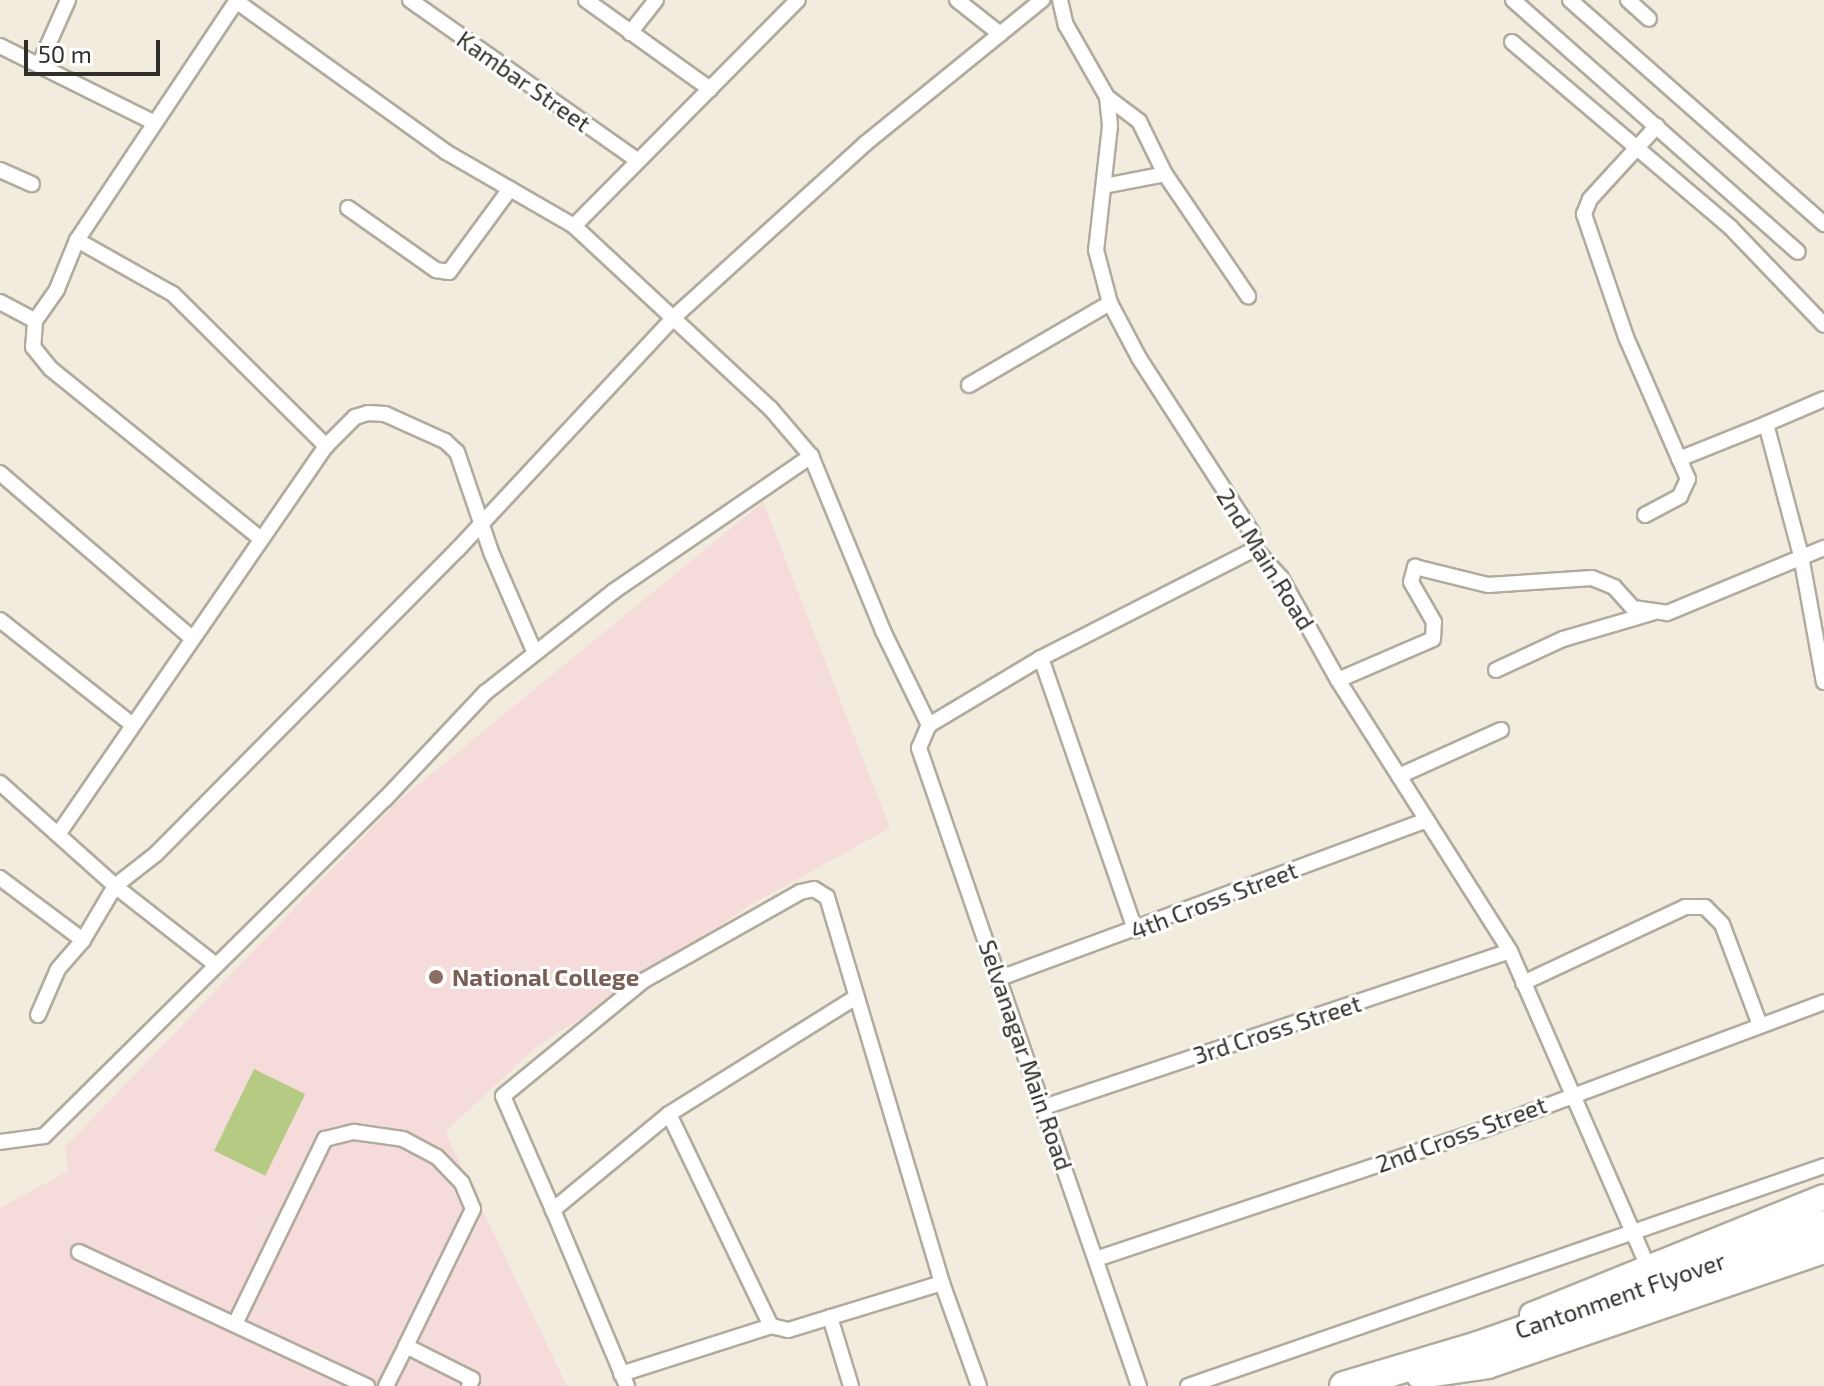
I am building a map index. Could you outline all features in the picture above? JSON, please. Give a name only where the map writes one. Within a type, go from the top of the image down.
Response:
[{"type":"highway","name":"Cantonment Flyover","points":[[1481,1350],[1824,1225]]},
{"type":"highway","name":"Cantonment Flyover","points":[[1417,1370],[1824,1235]]},
{"type":"highway","points":[[1344,1386],[1417,1370]]},
{"type":"highway","points":[[1390,1386],[1417,1370]]},
{"type":"main road","points":[[1417,1370],[1647,1265],[1824,1197]]},
{"type":"main road","points":[[1417,1370],[1459,1374],[1502,1362],[1824,1251]]},
{"type":"street","points":[[40,63],[68,0]]},
{"type":"street","name":"Kambar Street","points":[[410,0],[638,161]]},
{"type":"street","points":[[586,0],[710,89]]},
{"type":"street","points":[[630,33],[656,0]]},
{"type":"street","points":[[574,226],[798,0]]},
{"type":"street","points":[[957,0],[1000,34]]},
{"type":"street","points":[[38,1015],[58,969],[83,940],[115,886],[156,854],[483,520],[674,317],[866,143],[1042,0]]},
{"type":"street","points":[[1060,0],[1066,25],[1107,97],[1139,121],[1165,174],[1248,296]]},
{"type":"street","points":[[1513,0],[1798,252]]},
{"type":"street","points":[[1570,0],[1824,224]]},
{"type":"street","points":[[1628,0],[1649,19]]},
{"type":"street","points":[[261,539],[51,369],[33,347],[35,321],[57,289],[77,240],[237,1],[446,152],[574,226],[771,409],[811,456],[883,631],[929,725],[1041,658],[1255,549]]},
{"type":"street","points":[[1512,42],[1731,228],[1824,325]]},
{"type":"street","points":[[0,46],[40,63],[155,123]]},
{"type":"street","name":"2nd Main Road","points":[[1107,97],[1104,186],[1096,250],[1110,303],[1139,358],[1252,533],[1255,549],[1281,578],[1338,680],[1510,951],[1647,1265]]},
{"type":"street","points":[[1645,515],[1686,490],[1679,459],[1626,337],[1586,224],[1590,199],[1657,126]]},
{"type":"street","points":[[0,170],[32,184]]},
{"type":"street","points":[[1104,186],[1165,174]]},
{"type":"street","points":[[348,208],[436,270],[449,272],[510,189]]},
{"type":"street","points":[[77,240],[173,294],[326,446]]},
{"type":"street","points":[[0,302],[35,321]]},
{"type":"street","points":[[969,385],[1110,303]]},
{"type":"street","points":[[1679,459],[1824,399]]},
{"type":"street","points":[[59,833],[130,723],[326,446],[355,417],[368,413],[385,414],[445,441],[457,452],[483,520],[491,552],[535,653]]},
{"type":"street","points":[[1766,424],[1801,556],[1824,682]]},
{"type":"street","points":[[0,1142],[44,1136],[485,693],[614,591],[811,456]]},
{"type":"street","points":[[0,473],[191,637]]},
{"type":"street","points":[[1338,680],[1433,639],[1434,622],[1411,582],[1415,567],[1488,585],[1592,578],[1614,587],[1633,608],[1667,613],[1824,548]]},
{"type":"street","points":[[1496,670],[1563,639],[1652,613]]},
{"type":"street","points":[[0,620],[130,723]]},
{"type":"street","points":[[1041,658],[1135,930]]},
{"type":"street","name":"Selvanagar Main Road","points":[[929,725],[919,748],[1139,1386]]},
{"type":"street","points":[[1399,776],[1501,730]]},
{"type":"street","points":[[0,783],[115,886],[215,964]]},
{"type":"street","name":"4th Cross Street","points":[[1000,978],[1427,820]]},
{"type":"street","points":[[0,878],[83,940]]},
{"type":"street","points":[[942,1283],[788,1330],[771,1326],[624,1380],[503,1096],[643,981],[800,892],[814,889],[827,897],[942,1283],[979,1386]]},
{"type":"street","points":[[1523,983],[1685,907],[1705,907],[1722,924],[1760,1025]]},
{"type":"street","name":"3rd Cross Street","points":[[1044,1107],[1510,951]]},
{"type":"street","points":[[553,1210],[669,1114],[856,997]]},
{"type":"street","name":"2nd Cross Street","points":[[1096,1259],[1482,1130],[1824,1002]]},
{"type":"street","points":[[669,1114],[771,1326]]},
{"type":"street","points":[[235,1324],[325,1139],[354,1132],[403,1139],[437,1157],[462,1183],[473,1209],[386,1386]]},
{"type":"street","points":[[1188,1386],[1635,1234],[1824,1166]]},
{"type":"street","points":[[79,1252],[367,1386]]},
{"type":"street","points":[[830,1317],[851,1386]]},
{"type":"street","points":[[406,1346],[472,1379],[469,1386]]},
{"type":"shaded area","name":"National College","points":[[763,502],[890,828],[752,904],[534,1049],[445,1132],[567,1386],[0,1386],[0,1208],[68,1171],[65,1147],[397,802]]},
{"type":"green space","points":[[254,1069],[305,1094],[265,1176],[214,1151]]},
{"type":"place","name":"National College","points":[[436,977]]}]
